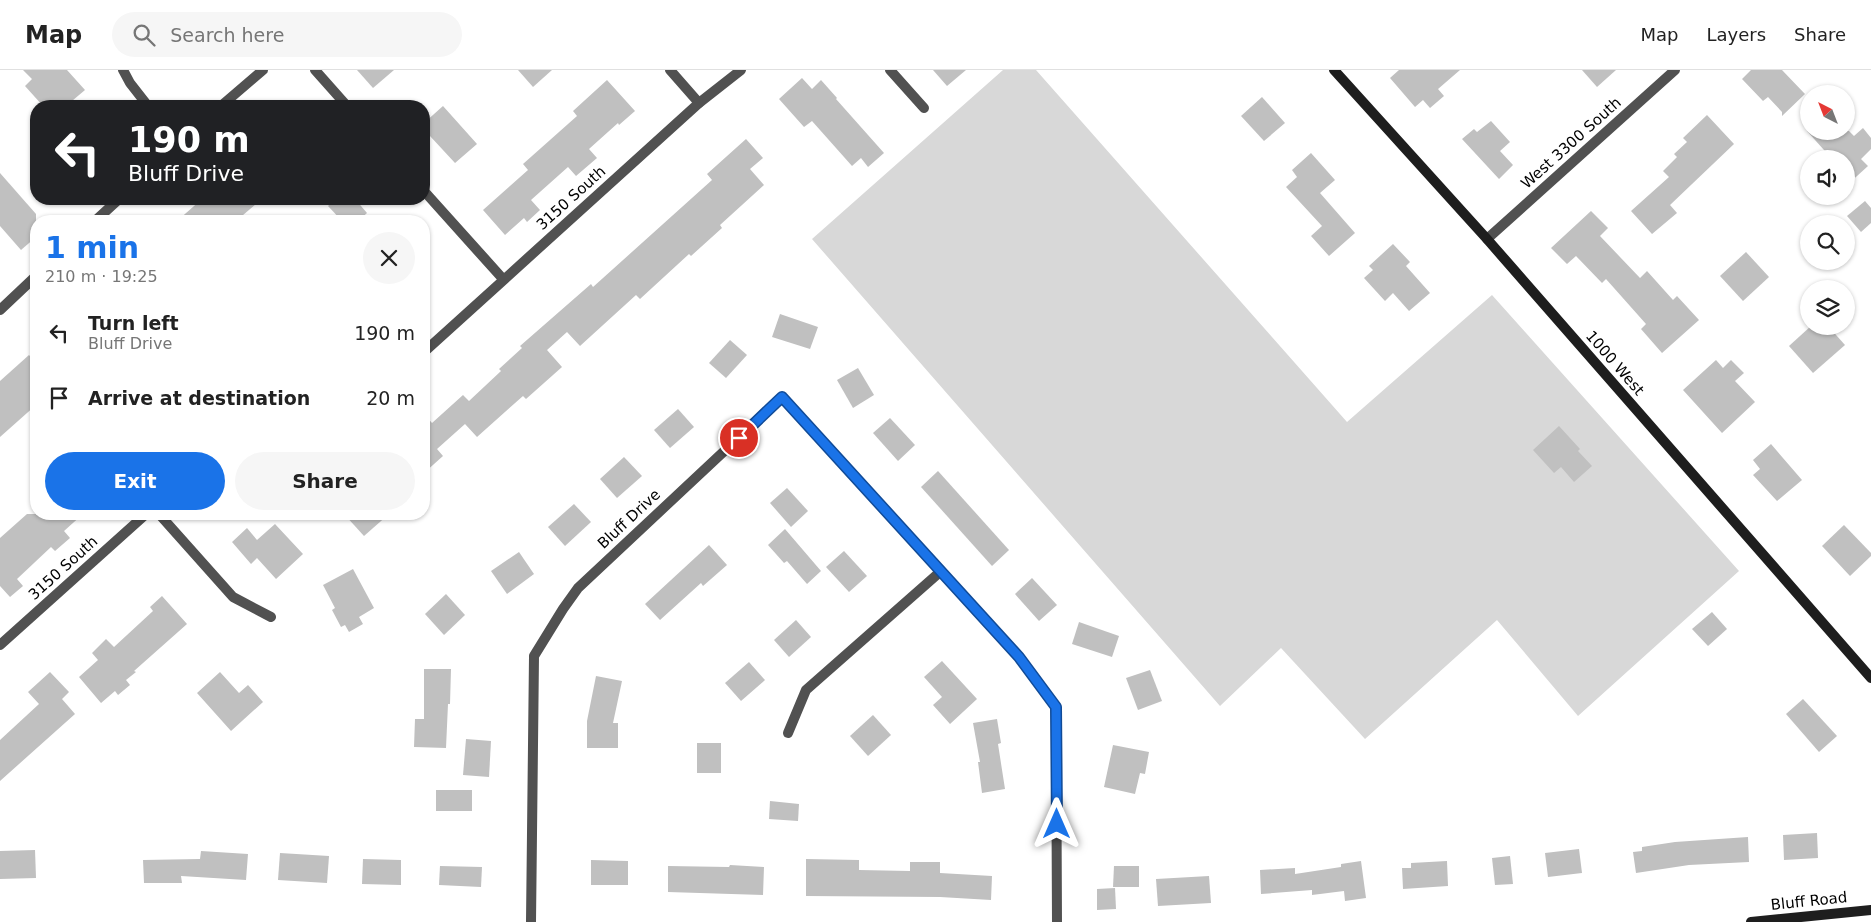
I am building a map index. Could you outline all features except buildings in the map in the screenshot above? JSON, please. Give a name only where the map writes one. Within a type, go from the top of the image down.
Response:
[{"type":"main road","name":"1000 West","points":[[1334,70],[1487,239],[1871,678]]},
{"type":"main road","name":"Bluff Road","points":[[1751,922],[1871,910]]},
{"type":"street","points":[[123,70],[143,100]]},
{"type":"street","points":[[228,100],[263,70]]},
{"type":"street","points":[[315,70],[342,100]]},
{"type":"street","points":[[670,70],[700,103]]},
{"type":"street","name":"3150 South","points":[[430,346],[503,278],[700,103],[741,70]]},
{"type":"street","points":[[890,70],[924,108]]},
{"type":"street","name":"West 3300 South","points":[[1487,239],[1675,70]]},
{"type":"street","points":[[430,198],[503,278]]},
{"type":"street","points":[[102,215],[112,205]]},
{"type":"street","points":[[0,310],[30,282]]},
{"type":"street","name":"Bluff Drive","points":[[531,922],[534,656],[562,609],[578,588],[782,397],[1019,657],[1056,707],[1058,922]]},
{"type":"street","name":"3150 South","points":[[0,645],[139,520]]},
{"type":"street","points":[[164,520],[233,597],[271,617]]},
{"type":"street","points":[[788,732],[806,690],[940,572]]},
{"type":"shaded area","points":[[1003,70],[1036,70],[1347,422],[1492,295],[1739,571],[1578,716],[1497,620],[1365,739],[1281,648],[1220,706],[812,239]]},
{"type":"route","points":[[739,438],[782,397],[1019,657],[1056,707],[1057,824]]}]
